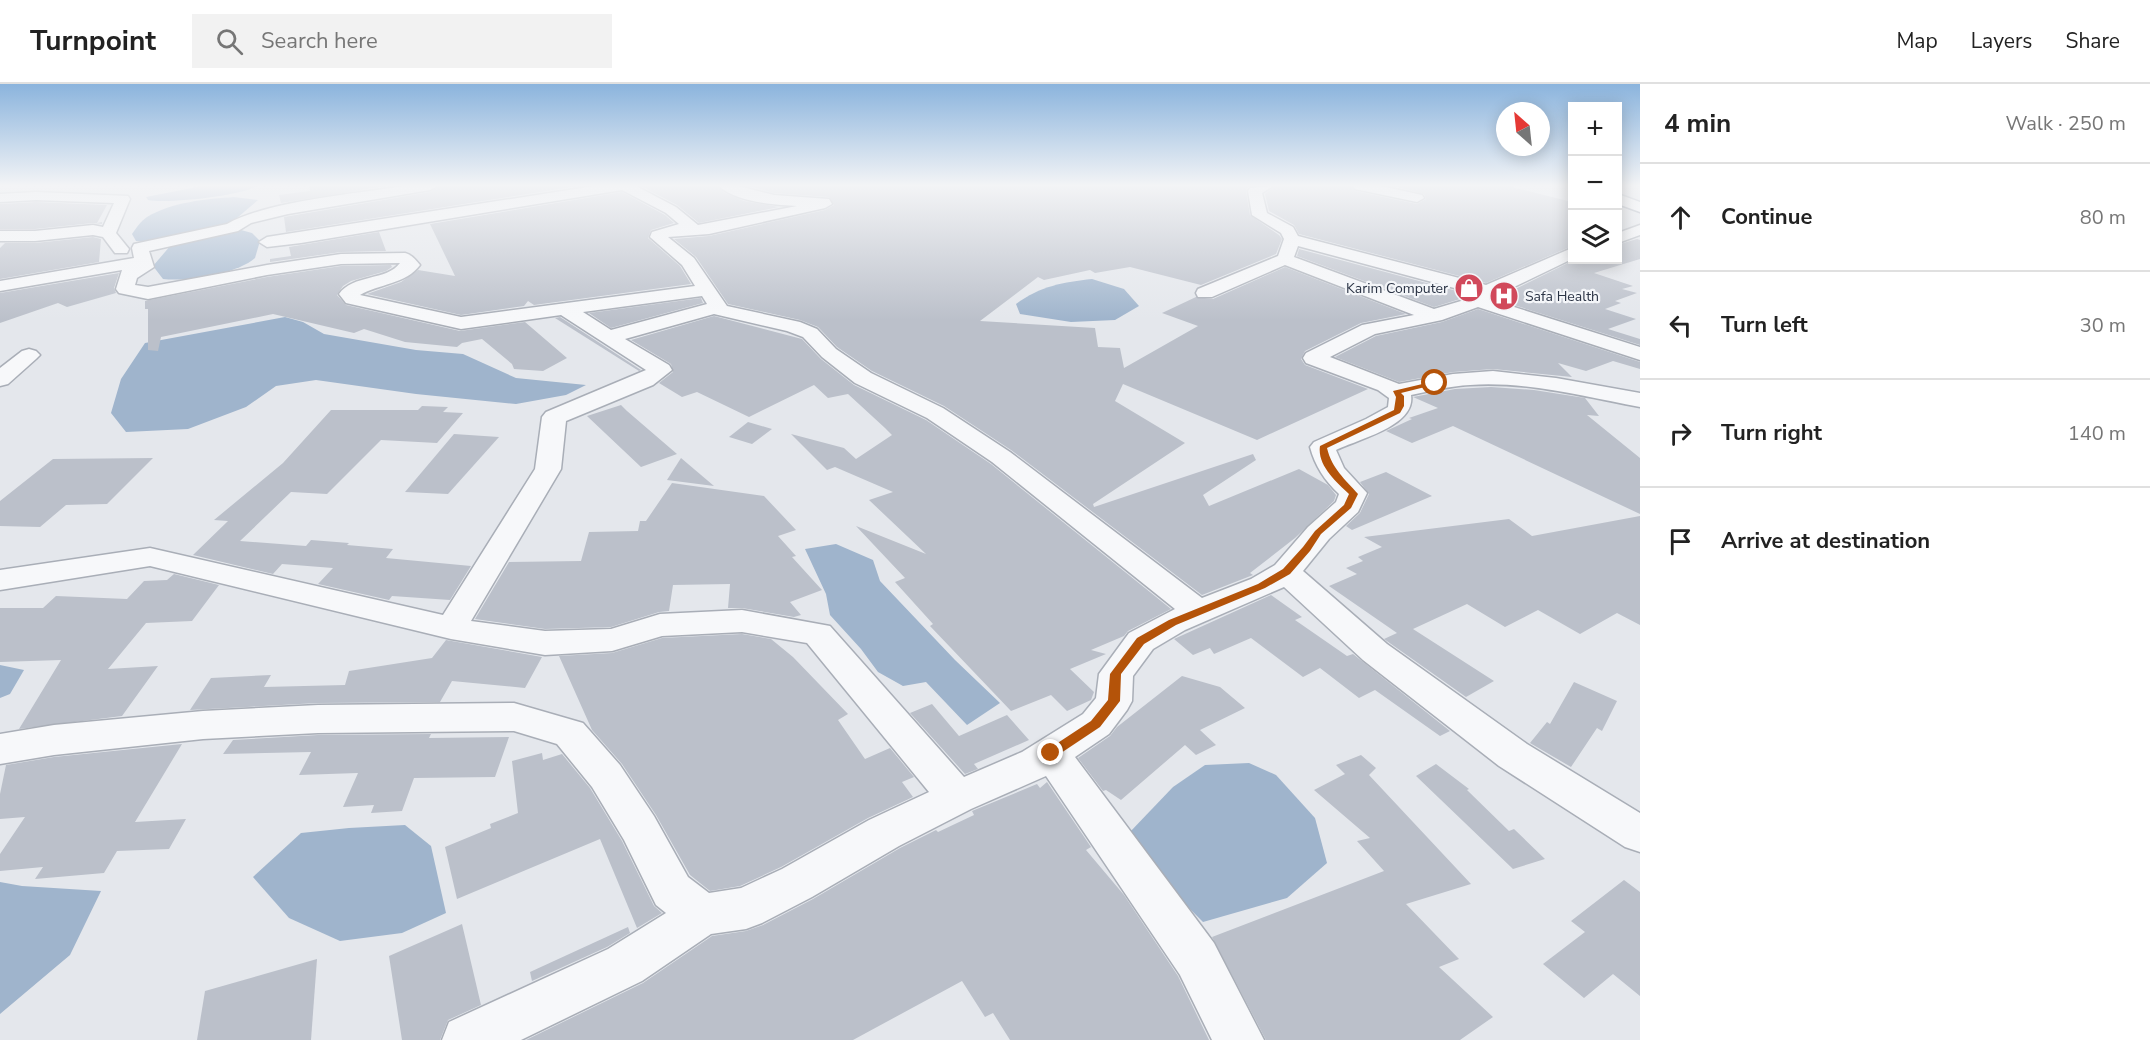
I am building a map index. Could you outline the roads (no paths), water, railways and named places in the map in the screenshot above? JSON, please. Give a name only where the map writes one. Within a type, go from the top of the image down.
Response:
[{"type":"street","points":[[0,236],[35,236],[87,231]]},
{"type":"street","points":[[96,231],[108,233],[131,269],[125,289],[148,293],[267,270],[341,259],[405,258],[411,265],[396,276],[366,284],[348,294],[352,299],[461,323],[567,310],[713,298]]},
{"type":"street","points":[[0,286],[144,267],[140,248],[220,231]]},
{"type":"street","points":[[251,231],[267,242],[304,240],[350,231]]},
{"type":"street","points":[[679,231],[658,235],[658,237],[688,261],[720,310],[793,326],[810,333],[830,353],[863,378],[935,413],[1001,457],[1198,611]]},
{"type":"street","points":[[1287,231],[1292,239],[1481,295],[1640,354]]},
{"type":"street","points":[[1622,236],[1638,231]]},
{"type":"street","points":[[1285,259],[1292,239]]},
{"type":"street","points":[[267,242],[267,270]]},
{"type":"street","points":[[467,1040],[625,965],[702,915],[746,908],[797,883],[884,833],[957,797],[1036,763],[1095,724],[1114,701],[1116,674],[1141,641],[1173,622],[1262,586],[1286,572],[1318,533],[1348,506],[1353,494],[1335,477],[1325,457],[1323,447],[1397,412],[1400,406],[1400,396],[1386,385],[1314,358],[1370,329],[1435,316],[1468,304],[1481,295],[1568,255]]},
{"type":"street","points":[[1204,293],[1285,259],[1435,316]]},
{"type":"street","points":[[39,296],[131,269]]},
{"type":"street","points":[[609,337],[713,298]]},
{"type":"street","points":[[451,628],[548,469],[555,417],[645,380],[661,370],[567,310]]},
{"type":"street","points":[[0,379],[29,355]]},
{"type":"street","points":[[1395,392],[1473,378],[1507,379],[1640,400]]},
{"type":"street","points":[[0,580],[150,557],[451,628],[545,643],[612,640],[660,625],[742,621],[818,634],[957,797]]},
{"type":"street","points":[[1286,572],[1375,652],[1513,755],[1640,834]]},
{"type":"street","points":[[0,749],[54,740],[215,725],[318,719],[514,717],[570,734],[606,776],[639,828],[672,891],[702,915]]},
{"type":"street","points":[[1051,753],[1197,959],[1239,1040]]},
{"type":"water","points":[[135,231],[201,231],[151,242],[136,241],[132,234]]},
{"type":"water","points":[[238,231],[252,233],[260,241],[255,258],[247,264],[211,276],[173,280],[163,279],[153,266],[171,245]]},
{"type":"water","points":[[1092,279],[1124,289],[1139,306],[1115,320],[1071,322],[1020,314],[1016,304],[1034,293],[1062,283]]},
{"type":"water","points":[[285,317],[303,322],[324,334],[416,350],[463,354],[516,378],[586,385],[566,395],[516,404],[416,394],[316,380],[276,386],[246,407],[188,429],[126,432],[111,413],[121,379],[145,343]]},
{"type":"water","points":[[836,544],[873,560],[880,581],[955,660],[1000,703],[967,725],[926,682],[903,686],[878,672],[861,649],[830,615],[826,594],[805,549]]},
{"type":"water","points":[[0,665],[24,670],[10,694],[0,698]]},
{"type":"water","points":[[1249,763],[1276,775],[1315,818],[1327,863],[1287,898],[1203,922],[1144,863],[1129,833],[1173,787],[1205,765]]},
{"type":"water","points":[[405,825],[431,846],[446,913],[402,933],[340,941],[289,918],[253,877],[301,833]]},
{"type":"water","points":[[0,882],[22,886],[101,891],[70,955],[0,1014]]},
{"type":"place","name":"Karim Computer","points":[[1469,288]]},
{"type":"place","name":"Safa Health","points":[[1504,296]]}]
